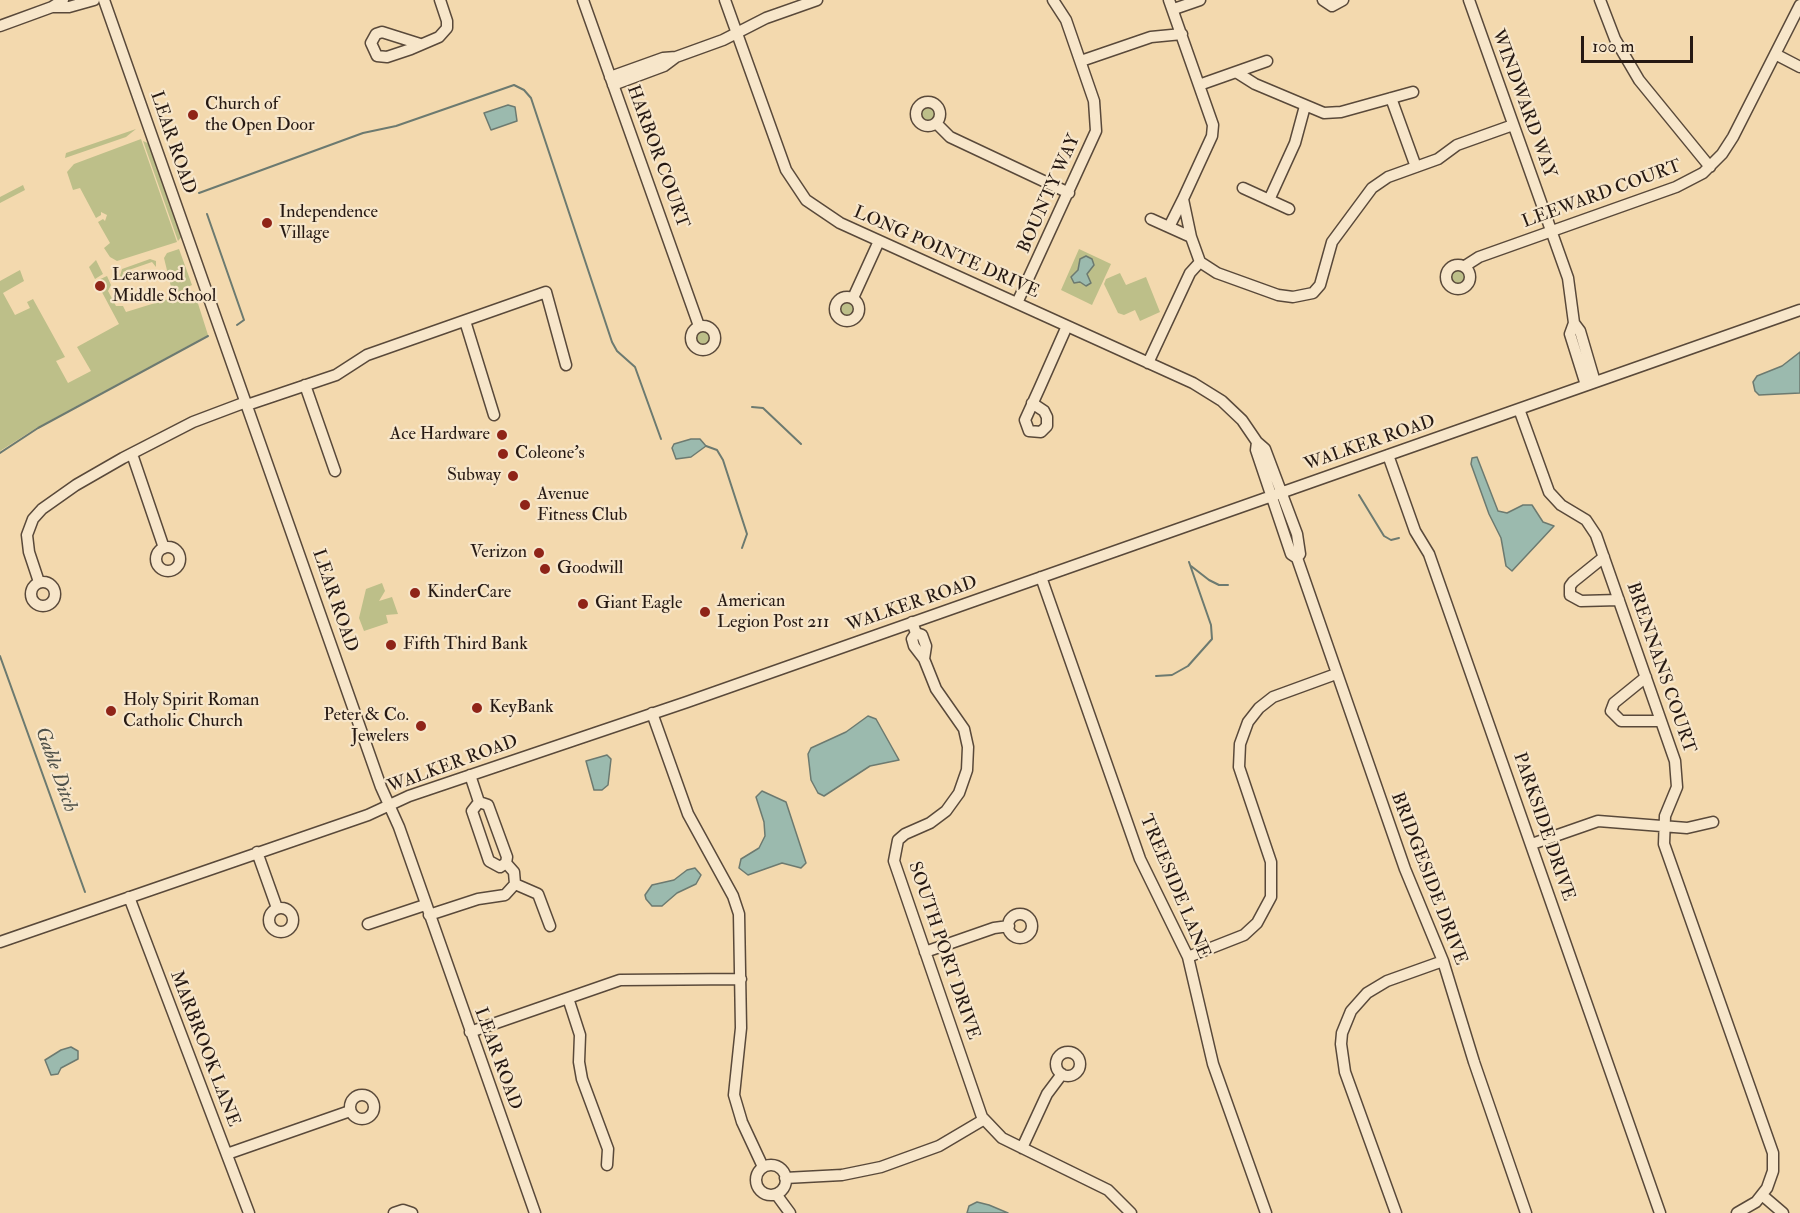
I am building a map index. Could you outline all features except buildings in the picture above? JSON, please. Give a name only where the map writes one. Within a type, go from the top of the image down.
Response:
[{"type":"street","points":[[0,26],[52,7],[63,0]]},
{"type":"street","points":[[52,7],[69,7],[94,0]]},
{"type":"street","name":"LEAR ROAD","points":[[104,0],[535,1213]]},
{"type":"street","points":[[420,44],[439,37],[447,28],[440,0]]},
{"type":"street","name":"HARBOR COURT","points":[[584,0],[699,326]]},
{"type":"street","name":"LONG POINTE DRIVE","points":[[725,0],[783,162],[795,186],[806,200],[827,217],[1201,387],[1222,401],[1242,420],[1257,442],[1265,449],[1276,494]]},
{"type":"street","points":[[612,81],[663,58],[676,57],[737,33],[766,18],[817,0]]},
{"type":"street","name":"BOUNTY WAY","points":[[1017,303],[1093,141],[1097,119],[1094,101],[1066,20],[1053,0]]},
{"type":"street","points":[[1169,227],[1213,132],[1200,85],[1171,4],[1200,0]]},
{"type":"street","points":[[1323,0],[1332,6],[1343,0]]},
{"type":"street","name":"WINDWARD WAY","points":[[1469,0],[1570,285],[1574,323],[1580,331],[1591,384]]},
{"type":"street","points":[[1600,0],[1615,39],[1639,80],[1710,167]]},
{"type":"street","name":"LEEWARD COURT","points":[[1466,266],[1479,257],[1685,183],[1710,167],[1733,137],[1800,5]]},
{"type":"street","points":[[1081,62],[1151,37],[1182,34]]},
{"type":"street","points":[[1775,54],[1800,67]]},
{"type":"street","points":[[1200,85],[1267,61]]},
{"type":"street","points":[[1236,72],[1324,113],[1336,113],[1413,92]]},
{"type":"street","points":[[1391,98],[1416,167]]},
{"type":"street","points":[[1269,200],[1295,143],[1305,106]]},
{"type":"street","points":[[936,123],[950,137],[1070,193]]},
{"type":"street","points":[[1183,198],[1191,237],[1200,262],[1217,273],[1278,295],[1293,297],[1313,293],[1319,288],[1332,242],[1369,192],[1388,177],[1438,159],[1464,142],[1513,125]]},
{"type":"street","points":[[1243,188],[1289,209]]},
{"type":"street","points":[[1151,219],[1191,237]]},
{"type":"street","points":[[853,298],[879,241]]},
{"type":"street","points":[[1148,363],[1190,273],[1200,262]]},
{"type":"street","points":[[39,582],[27,542],[33,519],[76,485],[193,422],[336,375],[367,355],[546,292],[566,365]]},
{"type":"street","name":"WALKER ROAD","points":[[0,942],[368,815],[470,775],[914,628],[1041,577],[1800,310]]},
{"type":"street","points":[[465,321],[494,415]]},
{"type":"street","points":[[1032,403],[1067,326]]},
{"type":"street","points":[[305,385],[335,471]]},
{"type":"street","name":"BRENNANS COURT","points":[[1519,409],[1549,492],[1561,505],[1579,514],[1592,527],[1675,761],[1677,787],[1663,827],[1664,844],[1771,1146],[1773,1171],[1762,1195]]},
{"type":"street","points":[[132,454],[164,548]]},
{"type":"street","name":"PARKSIDE DRIVE","points":[[1388,455],[1415,531],[1429,554],[1660,1213]]},
{"type":"street","name":"BRIDGESIDE DRIVE","points":[[1276,494],[1298,540],[1300,554],[1297,558],[1336,674],[1405,869],[1443,961],[1474,1062],[1526,1213]]},
{"type":"street","points":[[1604,557],[1572,582],[1570,595],[1581,601],[1619,600]]},
{"type":"street","name":"TREESIDE LANE","points":[[1041,577],[1140,859],[1188,957],[1213,1064],[1266,1213]]},
{"type":"street","name":"SOUTH PORT DRIVE","points":[[914,628],[912,639],[914,646],[924,659],[936,688],[962,725],[968,752],[966,776],[951,806],[930,823],[905,834],[895,847],[895,865],[983,1120],[1002,1138],[1108,1190],[1131,1213]]},
{"type":"street","points":[[1188,957],[1244,935],[1257,923],[1271,897],[1273,874],[1271,862],[1239,767],[1240,744],[1248,722],[1259,708],[1273,697],[1336,674]]},
{"type":"street","points":[[1646,677],[1614,703],[1611,711],[1621,721],[1661,721]]},
{"type":"street","points":[[652,713],[688,814],[736,904],[741,924],[741,1028],[734,1095],[742,1122],[763,1167]]},
{"type":"street","points":[[470,775],[479,802]]},
{"type":"street","points":[[479,802],[472,811],[489,861],[496,867],[506,863]]},
{"type":"street","points":[[479,802],[488,805],[507,857],[506,863]]},
{"type":"street","points":[[1532,844],[1598,821],[1687,828],[1713,822]]},
{"type":"street","points":[[257,852],[276,908]]},
{"type":"street","points":[[368,924],[508,893],[515,884],[514,872],[506,863]]},
{"type":"street","points":[[515,884],[538,894],[550,926]]},
{"type":"street","name":"MARBROOK LANE","points":[[129,897],[249,1213]]},
{"type":"street","points":[[925,952],[994,928],[1009,926]]},
{"type":"street","points":[[1396,1213],[1345,1072],[1341,1044],[1342,1033],[1351,1011],[1366,993],[1387,981],[1443,961]]},
{"type":"street","points":[[470,1032],[612,981],[741,979]]},
{"type":"street","points":[[568,998],[580,1035],[579,1062],[582,1079],[608,1149],[607,1165]]},
{"type":"street","points":[[1022,1148],[1047,1094],[1062,1074]]},
{"type":"street","points":[[227,1155],[350,1111]]},
{"type":"street","points":[[785,1178],[842,1175],[881,1167],[939,1146],[983,1120]]},
{"type":"street","points":[[763,1167],[777,1167],[785,1178],[783,1187],[776,1194],[766,1194],[758,1188],[756,1179],[763,1167]]},
{"type":"street","points":[[776,1194],[790,1213]]},
{"type":"street","points":[[1737,1213],[1746,1209],[1762,1195],[1784,1213]]},
{"type":"street","points":[[394,1213],[402,1210],[412,1213]]},
{"type":"green space","points":[[925,107],[931,107],[935,114],[931,121],[925,121],[921,117],[921,111]]},
{"type":"green space","points":[[136,129],[126,137],[65,158],[66,153]]},
{"type":"green space","points":[[141,139],[177,242],[117,261],[110,257],[104,248],[110,243],[98,222],[103,219],[105,221],[107,215],[101,212],[101,215],[96,218],[80,188],[73,190],[67,172],[74,164]]},
{"type":"green space","points":[[143,141],[150,144],[182,236],[178,241]]},
{"type":"green space","points":[[23,185],[25,190],[0,203],[0,197]]},
{"type":"green space","points":[[179,249],[192,285],[176,293],[172,291],[164,258],[167,253]]},
{"type":"green space","points":[[1079,249],[1111,264],[1092,305],[1061,290]]},
{"type":"green space","points":[[150,259],[156,261],[156,267],[152,262],[123,272],[124,278],[120,276],[122,269]]},
{"type":"green space","points":[[96,260],[103,274],[95,279],[89,267]]},
{"type":"green space","points":[[20,270],[24,281],[3,293],[15,315],[30,308],[27,302],[33,299],[65,357],[56,361],[68,383],[91,371],[77,347],[119,324],[96,281],[107,276],[111,285],[108,291],[116,306],[123,306],[126,312],[194,291],[208,335],[38,427],[0,451],[0,281]]},
{"type":"green space","points":[[1455,270],[1461,270],[1465,277],[1461,284],[1455,284],[1451,280],[1451,274]]},
{"type":"green space","points":[[1120,273],[1126,285],[1146,277],[1160,312],[1140,321],[1135,310],[1124,315],[1118,313],[1104,284],[1106,279]]},
{"type":"green space","points":[[844,303],[850,303],[854,310],[850,317],[844,317],[840,313],[840,307]]},
{"type":"green space","points":[[703,330],[709,332],[711,338],[709,344],[703,346],[697,344],[695,338],[697,332]]},
{"type":"green space","points":[[382,583],[385,591],[379,601],[392,597],[398,614],[386,615],[388,623],[364,631],[359,618],[366,589]]},
{"type":"shaded area","points":[[508,105],[515,107],[517,121],[491,130],[484,113]]},
{"type":"shaded area","points":[[1086,256],[1092,259],[1094,265],[1087,274],[1091,283],[1086,286],[1080,282],[1074,283],[1071,277],[1078,270],[1080,259]]},
{"type":"shaded area","points":[[1800,352],[1800,393],[1759,395],[1755,391],[1753,382],[1757,376],[1782,366]]},
{"type":"shaded area","points":[[700,439],[706,446],[691,457],[676,459],[672,448],[674,444]]},
{"type":"shaded area","points":[[1477,457],[1498,511],[1507,513],[1523,505],[1532,505],[1543,522],[1554,526],[1512,571],[1506,566],[1501,538],[1489,514],[1471,464],[1472,458]]},
{"type":"shaded area","points":[[868,716],[876,719],[899,760],[870,766],[824,796],[818,793],[811,780],[808,754],[811,748],[846,732]]},
{"type":"shaded area","points":[[607,755],[611,759],[608,785],[602,790],[594,790],[586,761]]},
{"type":"shaded area","points":[[762,791],[786,802],[806,863],[801,868],[782,863],[748,875],[739,868],[741,859],[759,848],[765,836],[764,822],[756,797]]},
{"type":"shaded area","points":[[695,868],[701,875],[696,884],[677,893],[662,906],[652,906],[646,899],[645,895],[652,885],[674,880],[687,870]]},
{"type":"shaded area","points":[[71,1047],[78,1051],[78,1059],[61,1068],[58,1074],[51,1075],[45,1060]]},
{"type":"shaded area","points":[[977,1202],[1008,1213],[967,1213],[969,1206]]},
{"type":"waterway","points":[[199,193],[363,133],[396,126],[514,85],[524,90],[531,98],[612,342],[617,351],[635,367],[661,439]]},
{"type":"waterway","points":[[207,214],[244,320],[237,325]]},
{"type":"waterway","points":[[0,453],[38,428],[208,336]]},
{"type":"waterway","points":[[752,407],[763,408],[801,444]]},
{"type":"waterway","points":[[706,446],[717,450],[723,460],[747,534],[742,548]]},
{"type":"waterway","points":[[1359,495],[1384,536],[1391,540],[1399,538]]},
{"type":"waterway","points":[[1156,676],[1172,675],[1188,666],[1212,639],[1211,625],[1189,562]]},
{"type":"waterway","points":[[1191,566],[1209,580],[1219,585],[1228,585]]},
{"type":"waterway","name":"Gable Ditch","points":[[0,656],[85,892]]},
{"type":"place","name":"Church of the Open Door","points":[[193,115]]},
{"type":"place","name":"Independence Village","points":[[267,223]]},
{"type":"place","name":"Learwood Middle School","points":[[100,286]]},
{"type":"place","name":"Ace Hardware","points":[[502,435]]},
{"type":"place","name":"Coleone's","points":[[503,454]]},
{"type":"place","name":"Subway","points":[[513,476]]},
{"type":"place","name":"Avenue Fitness Club","points":[[525,505]]},
{"type":"place","name":"Verizon","points":[[539,553]]},
{"type":"place","name":"Goodwill","points":[[545,569]]},
{"type":"place","name":"KinderCare","points":[[415,593]]},
{"type":"place","name":"Giant Eagle","points":[[583,604]]},
{"type":"place","name":"American Legion Post 211","points":[[705,612]]},
{"type":"place","name":"Fifth Third Bank","points":[[391,645]]},
{"type":"place","name":"KeyBank","points":[[477,708]]},
{"type":"place","name":"Holy Spirit Roman Catholic Church","points":[[111,711]]},
{"type":"place","name":"Peter & Co. Jewelers","points":[[421,726]]}]
